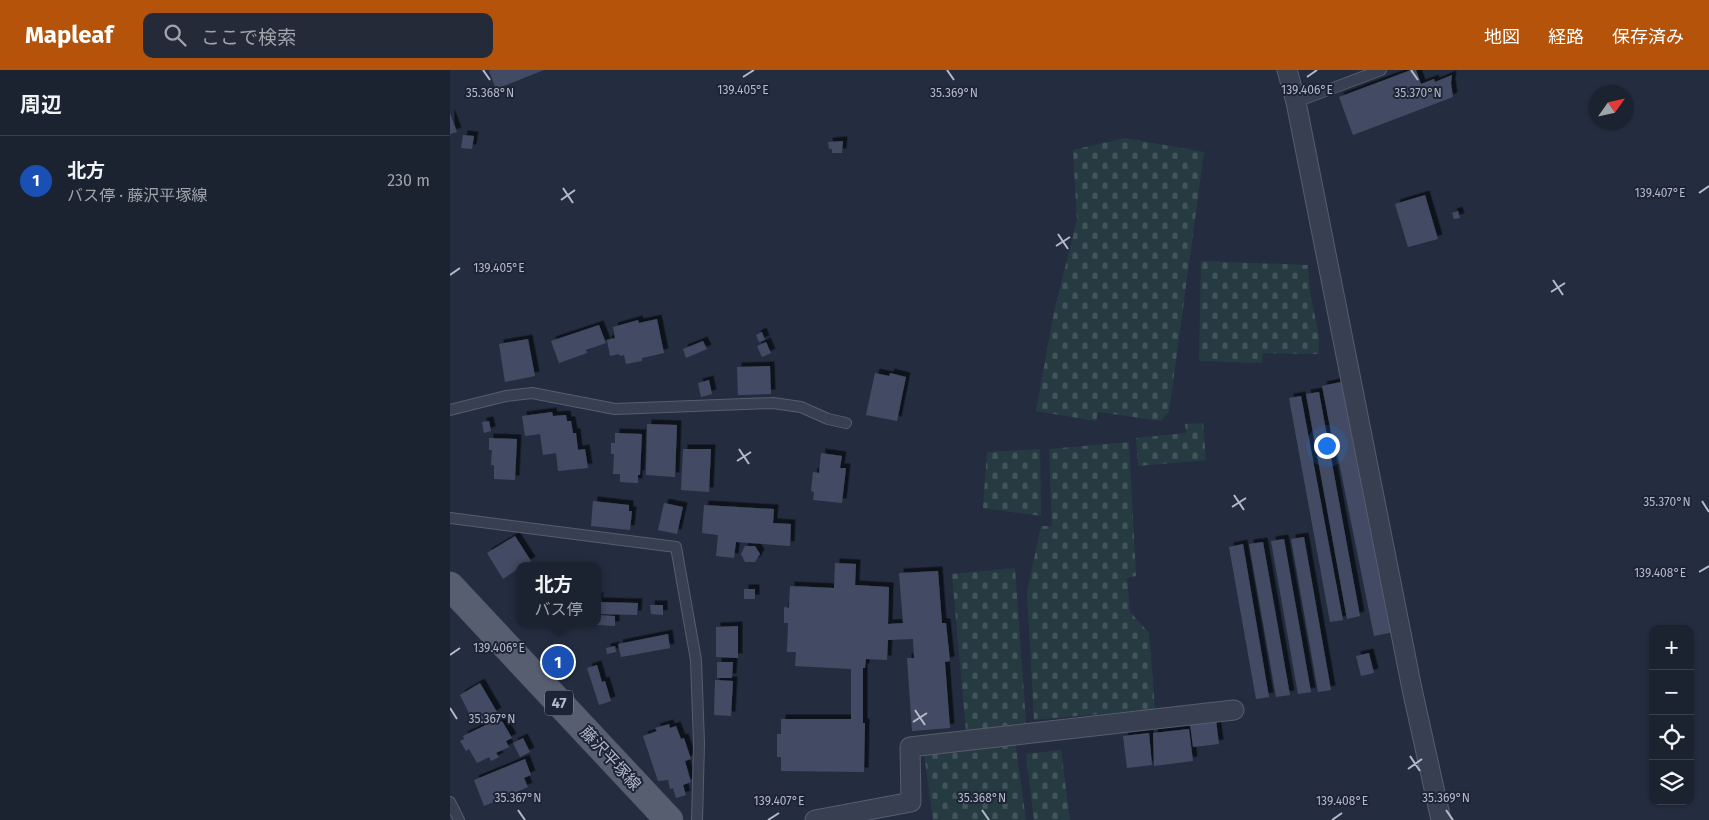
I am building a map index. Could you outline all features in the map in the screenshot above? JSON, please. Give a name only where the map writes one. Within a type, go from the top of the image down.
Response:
[{"type":"main road","name":"藤沢平塚線","points":[[450,586],[669,820]]},
{"type":"street","points":[[1287,70],[1296,102],[1410,679],[1441,820]]},
{"type":"street","points":[[815,820],[911,802],[910,747],[1234,710]]},
{"type":"lane","points":[[1296,102],[1381,70]]},
{"type":"lane","points":[[450,410],[506,396],[532,393],[615,409],[773,403],[801,407],[828,419],[846,423]]},
{"type":"lane","points":[[450,518],[676,547],[696,660],[699,744],[697,820]]},
{"type":"lane","points":[[450,802],[459,820]]},
{"type":"green space","points":[[1125,138],[1204,152],[1169,412],[1161,421],[1098,412],[1096,421],[1036,411],[1054,312],[1077,220],[1073,150]]},
{"type":"green space","points":[[1201,261],[1308,265],[1310,293],[1319,336],[1319,354],[1263,353],[1262,363],[1199,361]]},
{"type":"green space","points":[[1203,423],[1206,460],[1138,466],[1136,438],[1186,433],[1185,424]]},
{"type":"green space","points":[[1129,442],[1136,576],[1127,578],[1130,612],[1149,633],[1155,709],[1034,720],[1027,592],[1041,526],[1052,526],[1049,449]]},
{"type":"green space","points":[[1040,449],[1041,516],[983,508],[987,452]]},
{"type":"green space","points":[[1015,568],[1026,723],[966,731],[952,574]]},
{"type":"green space","points":[[1015,740],[1026,820],[933,820],[924,753]]},
{"type":"green space","points":[[1061,750],[1070,820],[1034,820],[1026,754]]},
{"type":"building","points":[[544,70],[496,89],[489,71]]},
{"type":"building","points":[[1411,70],[1416,70],[1421,84],[1434,79],[1435,82],[1452,75],[1453,97],[1353,135],[1339,97]]},
{"type":"building","points":[[450,113],[457,132],[450,134]]},
{"type":"building","points":[[463,135],[474,136],[472,149],[461,148]]},
{"type":"building","points":[[843,141],[842,153],[832,153],[828,142]]},
{"type":"building","points":[[1425,195],[1438,239],[1408,247],[1395,204]]},
{"type":"building","points":[[1458,211],[1460,218],[1454,219],[1452,213]]},
{"type":"building","points":[[657,319],[664,353],[642,358],[642,361],[626,364],[624,355],[610,356],[607,340],[615,338],[613,327],[638,320],[639,323]]},
{"type":"building","points":[[599,325],[606,343],[586,350],[587,353],[559,363],[551,341]]},
{"type":"building","points":[[762,332],[765,340],[759,342],[756,335]]},
{"type":"building","points":[[528,339],[535,376],[505,382],[499,344]]},
{"type":"building","points":[[703,341],[707,349],[686,358],[683,349]]},
{"type":"building","points":[[766,342],[771,353],[762,357],[757,346]]},
{"type":"building","points":[[770,366],[771,394],[738,395],[737,367]]},
{"type":"building","points":[[875,373],[889,376],[890,373],[906,377],[897,421],[866,415]]},
{"type":"building","points":[[709,380],[712,394],[701,397],[698,383]]},
{"type":"building","points":[[1345,381],[1394,632],[1374,636],[1322,386]]},
{"type":"building","points":[[1319,392],[1360,616],[1347,619],[1306,394]]},
{"type":"building","points":[[1301,396],[1343,620],[1330,622],[1289,398]]},
{"type":"building","points":[[552,412],[553,416],[566,415],[567,421],[571,421],[573,433],[576,433],[578,450],[585,449],[588,468],[558,471],[556,453],[543,455],[540,434],[525,436],[522,416]]},
{"type":"building","points":[[489,421],[491,431],[484,433],[482,422]]},
{"type":"building","points":[[647,424],[677,425],[675,477],[646,475]]},
{"type":"building","points":[[615,433],[642,434],[638,483],[620,482],[620,474],[613,474],[614,454],[611,454],[611,443],[615,443]]},
{"type":"building","points":[[489,438],[517,439],[515,480],[494,479],[494,465],[491,465],[492,450],[489,450]]},
{"type":"building","points":[[683,449],[711,449],[709,492],[681,490]]},
{"type":"building","points":[[821,453],[842,456],[840,468],[846,468],[842,503],[813,500],[814,492],[811,491],[813,472],[819,473]]},
{"type":"building","points":[[593,501],[629,505],[629,511],[632,511],[630,530],[591,526]]},
{"type":"building","points":[[664,503],[683,507],[677,534],[658,530]]},
{"type":"building","points":[[704,505],[774,509],[773,523],[791,524],[790,546],[736,542],[734,558],[716,556],[718,535],[702,533]]},
{"type":"building","points":[[515,536],[531,561],[516,562],[516,570],[503,579],[487,553]]},
{"type":"building","points":[[1304,537],[1331,690],[1318,692],[1291,539]]},
{"type":"building","points":[[1284,539],[1311,692],[1298,694],[1271,541]]},
{"type":"building","points":[[1263,542],[1290,695],[1276,697],[1249,544]]},
{"type":"building","points":[[1243,544],[1269,697],[1256,699],[1229,547]]},
{"type":"building","points":[[745,546],[755,546],[760,554],[755,562],[745,562],[741,554]]},
{"type":"building","points":[[835,563],[856,564],[855,585],[889,587],[888,624],[903,623],[899,573],[938,571],[942,623],[946,623],[950,661],[945,662],[950,728],[912,731],[907,658],[914,658],[913,639],[888,640],[887,660],[866,659],[865,668],[863,668],[864,772],[781,771],[781,757],[777,757],[777,734],[781,734],[781,719],[851,719],[851,669],[795,666],[796,652],[787,652],[788,623],[784,623],[784,607],[789,608],[790,586],[834,588]]},
{"type":"building","points":[[744,589],[755,589],[755,599],[744,599]]},
{"type":"building","points":[[601,602],[638,603],[637,615],[601,614]]},
{"type":"building","points":[[650,605],[663,605],[663,615],[651,614]]},
{"type":"building","points":[[601,615],[615,616],[615,626],[601,625]]},
{"type":"building","points":[[738,626],[738,658],[716,657],[716,627]]},
{"type":"building","points":[[668,634],[670,648],[621,657],[618,644]]},
{"type":"building","points":[[615,646],[616,652],[607,654],[606,648]]},
{"type":"building","points":[[1369,653],[1374,673],[1361,676],[1356,656]]},
{"type":"building","points":[[717,662],[733,662],[732,678],[717,678]]},
{"type":"building","points":[[597,665],[602,682],[605,681],[611,701],[599,705],[587,668]]},
{"type":"building","points":[[715,680],[733,681],[731,716],[714,715]]},
{"type":"building","points":[[480,683],[497,712],[478,723],[473,715],[471,717],[460,695]]},
{"type":"building","points":[[498,719],[500,722],[502,721],[512,738],[506,741],[509,747],[496,753],[499,757],[491,761],[489,757],[477,763],[469,749],[466,751],[460,741],[464,739],[463,736]]},
{"type":"building","points":[[1216,720],[1219,744],[1193,747],[1190,724]]},
{"type":"building","points":[[669,724],[670,728],[676,726],[681,739],[684,738],[691,759],[685,761],[691,782],[683,785],[686,795],[676,798],[673,788],[670,789],[668,780],[658,781],[643,736],[657,731],[655,728]]},
{"type":"building","points":[[1189,729],[1193,761],[1154,766],[1153,733]]},
{"type":"building","points":[[1149,733],[1152,765],[1127,768],[1123,736]]},
{"type":"building","points":[[523,738],[530,752],[520,757],[513,743]]},
{"type":"building","points":[[525,759],[531,775],[524,778],[528,787],[484,806],[474,780]]},
{"type":"place","name":"北方","points":[[558,662]]}]
